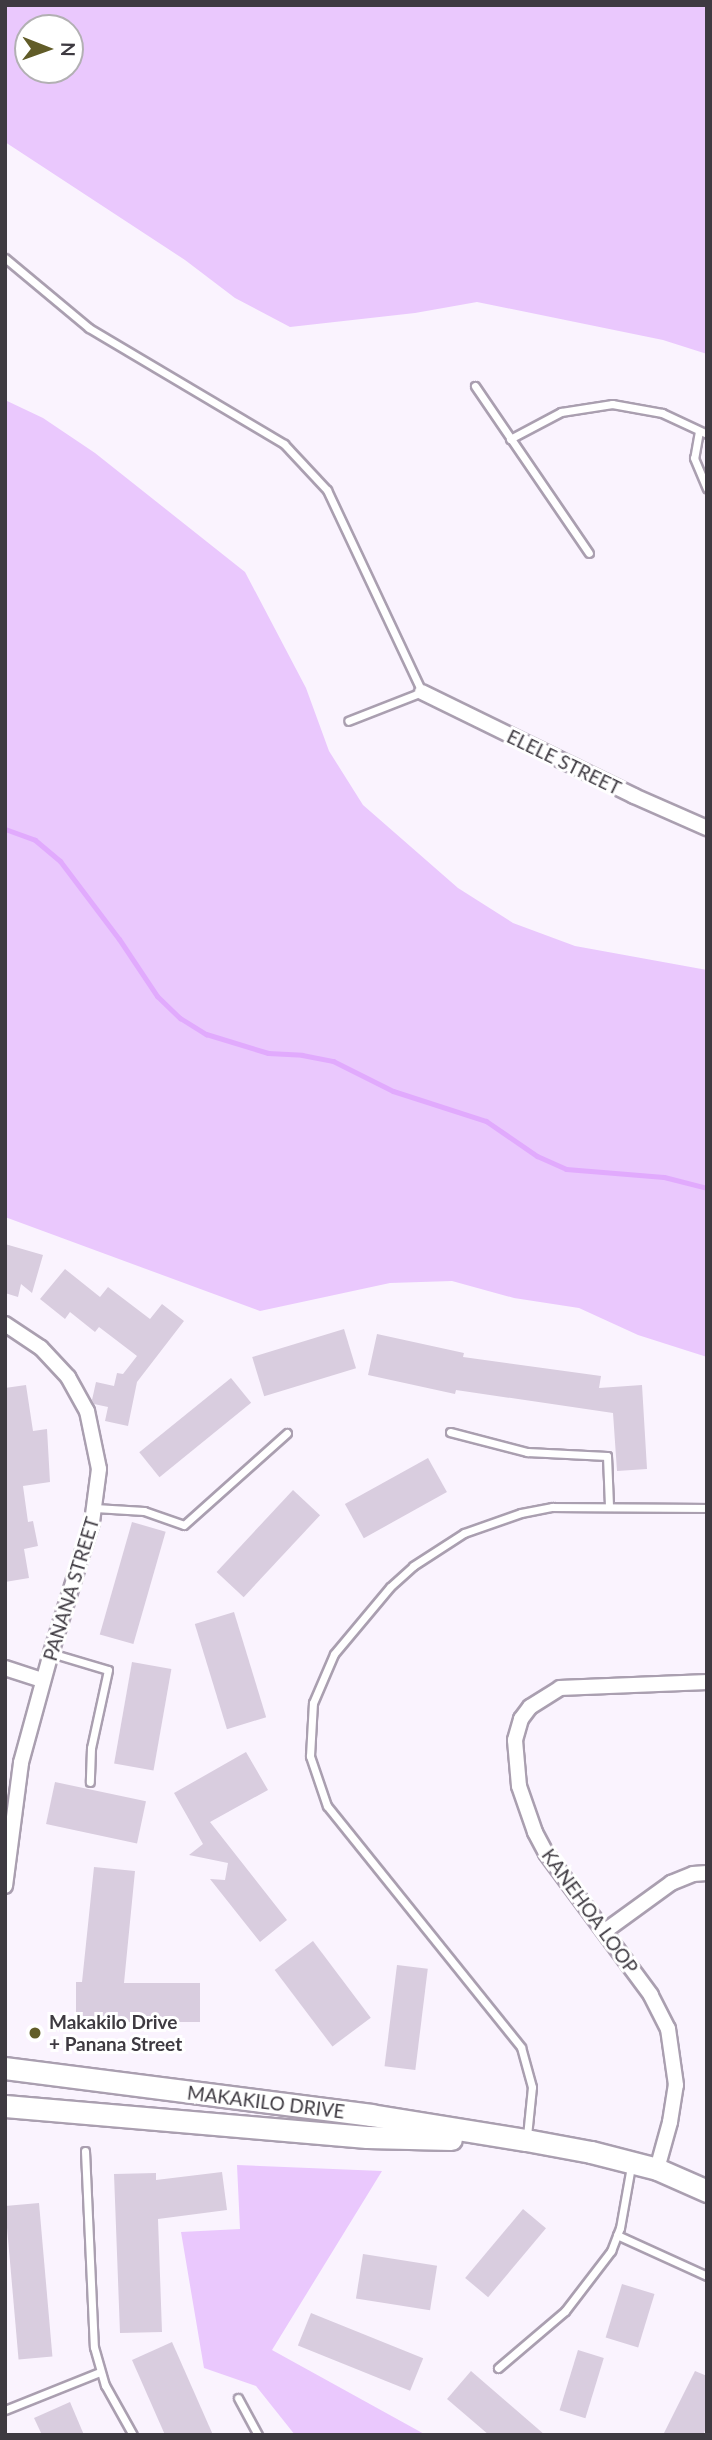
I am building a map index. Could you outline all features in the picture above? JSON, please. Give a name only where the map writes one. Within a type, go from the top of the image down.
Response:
[{"type":"main road","name":"MAKAKILO DRIVE","points":[[5,2068],[371,2115],[526,2140],[657,2169],[707,2192]]},
{"type":"main road","name":"MAKAKILO DRIVE","points":[[5,2106],[367,2137],[526,2140]]},
{"type":"street","name":"ELELE STREET","points":[[422,692],[634,796],[707,828]]},
{"type":"street","name":"PANANA STREET","points":[[5,1324],[41,1348],[78,1394],[97,1449],[95,1508],[21,1763],[5,1886]]},
{"type":"street","points":[[5,1668],[43,1680]]},
{"type":"street","name":"KANEHOA LOOP","points":[[657,2169],[674,2104],[673,2048],[652,1995],[559,1873],[534,1832],[519,1786],[514,1755],[518,1726],[535,1702],[560,1688],[707,1682]]},
{"type":"street","points":[[605,1931],[671,1882],[693,1874],[707,1873]]},
{"type":"lane","points":[[5,258],[89,328],[266,432],[300,458],[338,508],[422,692],[348,722]]},
{"type":"lane","points":[[475,386],[589,552]]},
{"type":"lane","points":[[510,439],[562,412],[612,404],[662,413],[703,432],[694,458],[707,488]]},
{"type":"lane","points":[[450,1432],[527,1452],[607,1455],[609,1506]]},
{"type":"lane","points":[[95,1508],[144,1511],[184,1525],[287,1433]]},
{"type":"lane","points":[[526,2140],[532,2087],[522,2047],[336,1821],[314,1773],[310,1720],[318,1685],[334,1654],[390,1587],[438,1548],[474,1529],[522,1513],[552,1507],[707,1508]]},
{"type":"lane","points":[[51,1653],[108,1670],[91,1748],[90,1782]]},
{"type":"lane","points":[[85,2151],[92,2334],[100,2372],[133,2435]]},
{"type":"lane","points":[[498,2368],[553,2323],[577,2297],[611,2251],[617,2235],[631,2163]]},
{"type":"lane","points":[[617,2235],[707,2276]]},
{"type":"lane","points":[[5,2410],[100,2372]]},
{"type":"lane","points":[[238,2398],[258,2435]]},
{"type":"shaded area","points":[[5,5],[707,5],[707,354],[663,340],[477,302],[415,313],[290,327],[235,298],[185,260],[5,142]]},
{"type":"shaded area","points":[[5,400],[43,418],[95,453],[245,572],[306,688],[329,751],[363,805],[458,888],[513,923],[575,946],[707,970],[707,1357],[638,1335],[579,1308],[514,1298],[452,1281],[390,1283],[260,1311],[5,1217]]},
{"type":"shaded area","points":[[237,2165],[382,2171],[272,2350],[426,2435],[295,2435],[256,2386],[204,2368],[181,2232],[240,2229]]},
{"type":"building","points":[[5,1244],[43,1255],[32,1293],[21,1284],[18,1297],[5,1293]]},
{"type":"building","points":[[65,1269],[100,1297],[108,1287],[150,1319],[162,1304],[184,1321],[137,1382],[128,1426],[105,1421],[108,1407],[94,1404],[92,1400],[96,1382],[114,1386],[117,1373],[123,1374],[137,1356],[99,1327],[95,1332],[70,1312],[65,1319],[40,1299]]},
{"type":"building","points":[[344,1329],[356,1368],[264,1396],[252,1357]]},
{"type":"building","points":[[377,1334],[464,1353],[463,1357],[601,1376],[599,1388],[642,1385],[647,1469],[617,1471],[613,1413],[456,1390],[455,1394],[368,1375]]},
{"type":"building","points":[[231,1378],[251,1403],[159,1477],[139,1452]]},
{"type":"building","points":[[26,1385],[33,1431],[47,1429],[50,1482],[23,1486],[28,1522],[33,1521],[38,1546],[24,1549],[29,1578],[5,1582],[5,1388]]},
{"type":"building","points":[[428,1458],[447,1492],[364,1538],[345,1504]]},
{"type":"building","points":[[293,1490],[320,1515],[244,1597],[217,1572]]},
{"type":"building","points":[[132,1522],[166,1532],[133,1644],[100,1634]]},
{"type":"building","points":[[234,1612],[266,1717],[227,1729],[195,1624]]},
{"type":"building","points":[[132,1662],[171,1669],[154,1770],[114,1763]]},
{"type":"building","points":[[246,1752],[268,1790],[210,1822],[287,1920],[260,1942],[210,1879],[225,1880],[228,1863],[189,1855],[203,1844],[174,1793]]},
{"type":"building","points":[[55,1782],[146,1801],[137,1843],[46,1824]]},
{"type":"building","points":[[94,1867],[135,1871],[124,1983],[200,1983],[200,2022],[76,2022],[76,1982],[82,1982]]},
{"type":"building","points":[[313,1941],[371,2018],[332,2047],[275,1970]]},
{"type":"building","points":[[397,1965],[428,1969],[415,2070],[385,2066]]},
{"type":"building","points":[[222,2172],[227,2210],[158,2219],[162,2332],[120,2333],[114,2174],[156,2173],[156,2180]]},
{"type":"building","points":[[39,2203],[52,2356],[19,2359],[5,2206]]},
{"type":"building","points":[[523,2209],[546,2228],[488,2297],[465,2278]]},
{"type":"building","points":[[363,2254],[437,2266],[430,2310],[356,2298]]},
{"type":"building","points":[[622,2284],[655,2294],[638,2347],[606,2338]]},
{"type":"building","points":[[311,2313],[423,2358],[410,2391],[298,2345]]},
{"type":"building","points":[[172,2342],[213,2435],[165,2435],[132,2360]]},
{"type":"building","points":[[578,2350],[604,2358],[585,2418],[560,2410]]},
{"type":"building","points":[[471,2371],[545,2435],[489,2435],[447,2399]]},
{"type":"building","points":[[695,2371],[707,2376],[707,2426],[703,2435],[663,2435]]},
{"type":"building","points":[[70,2402],[84,2435],[42,2435],[34,2418]]},
{"type":"waterway","points":[[5,829],[35,840],[60,861],[119,939],[157,996],[180,1018],[206,1034],[268,1053],[302,1055],[333,1061],[393,1091],[486,1121],[537,1156],[566,1169],[664,1177],[707,1188]]},
{"type":"place","name":"Makakilo Drive + Panana Street","points":[[35,2033]]}]
